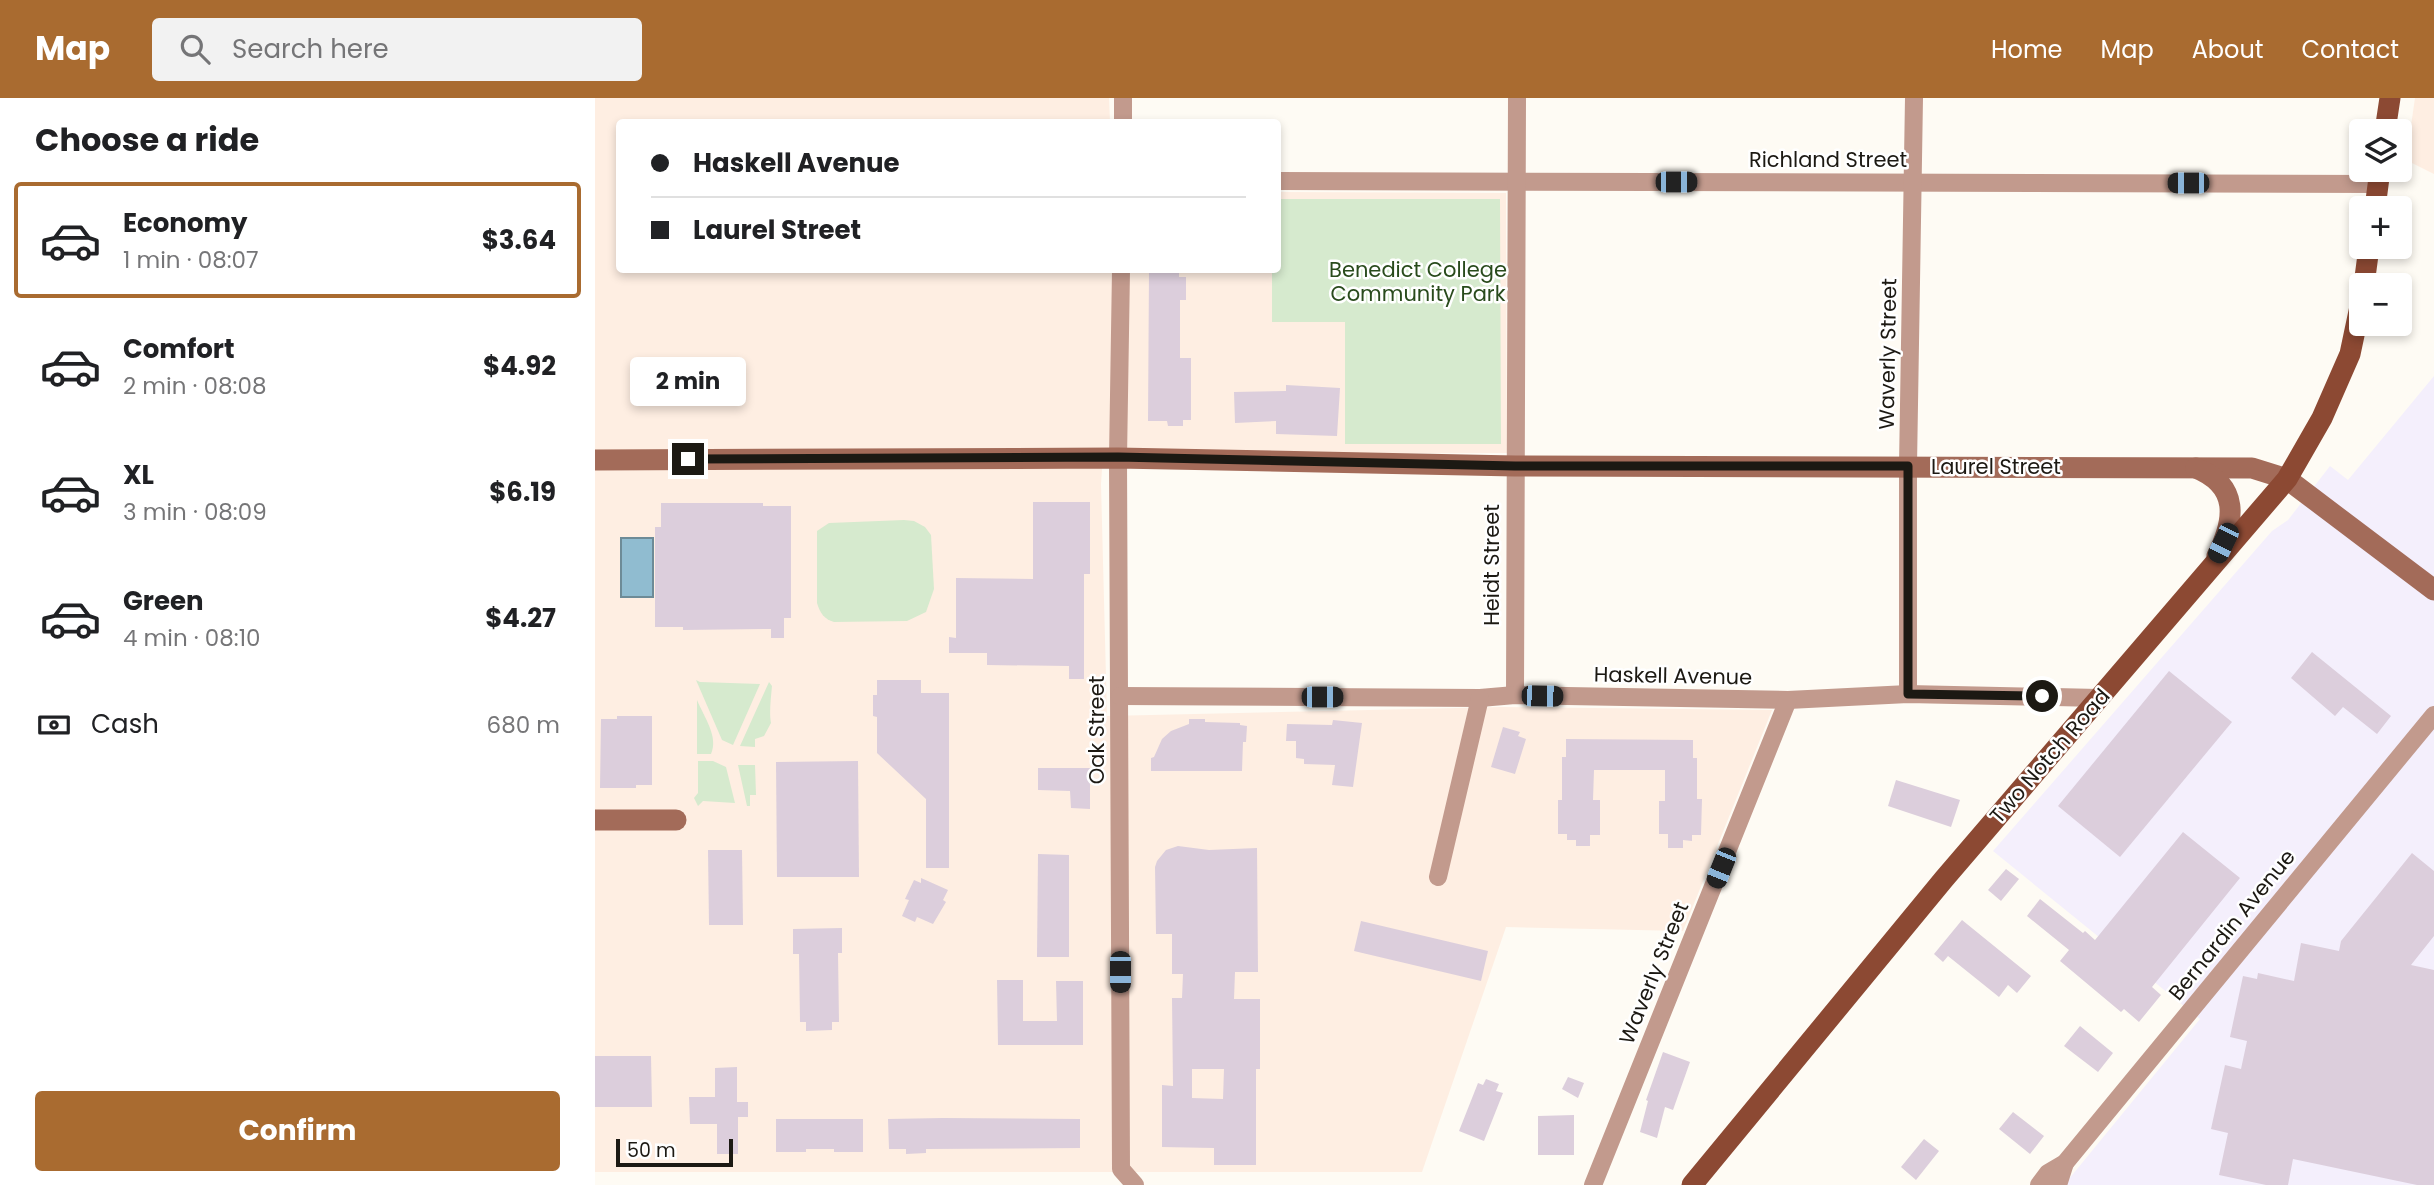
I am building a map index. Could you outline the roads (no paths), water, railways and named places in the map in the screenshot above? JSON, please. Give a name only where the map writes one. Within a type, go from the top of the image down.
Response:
[{"type":"main road","points":[[2387,119],[2390,98]]},
{"type":"main road","name":"Two Notch Road","points":[[1692,1185],[1928,898],[2287,479],[2322,418],[2350,354],[2354,336]]},
{"type":"street","points":[[1123,98],[1123,119]]},
{"type":"street","name":"Heidt Street","points":[[1515,695],[1517,98]]},
{"type":"street","name":"Waverly Street","points":[[1908,694],[1908,466],[1914,98]]},
{"type":"street","name":"Richland Street","points":[[1281,181],[1914,183],[2349,177]]},
{"type":"street","name":"Oak Street","points":[[1121,273],[1118,457],[1121,1169],[1135,1185]]},
{"type":"street","name":"Laurel Street","points":[[595,460],[1118,457],[1515,466],[2252,468],[2287,479],[2434,590]]},
{"type":"street","points":[[2196,468],[2215,479],[2223,488],[2230,506],[2228,531],[2213,565]]},
{"type":"street","name":"Haskell Avenue","points":[[1120,696],[1480,698],[1515,695],[1788,701],[1908,694],[2099,698]]},
{"type":"street","points":[[1438,877],[1480,698]]},
{"type":"street","name":"Waverly Street","points":[[1593,1185],[1788,701]]},
{"type":"street","name":"Bernardin Avenue","points":[[2039,1185],[2047,1173],[2065,1163],[2434,715]]},
{"type":"street","points":[[595,820],[676,820]]},
{"type":"street","name":"Bernardin Avenue","points":[[2059,1185],[2065,1163]]},
{"type":"water","points":[[621,538],[653,538],[653,597],[621,597]]},
{"type":"park label","name":"Benedict College Community Park","points":[[1418,282]]}]
